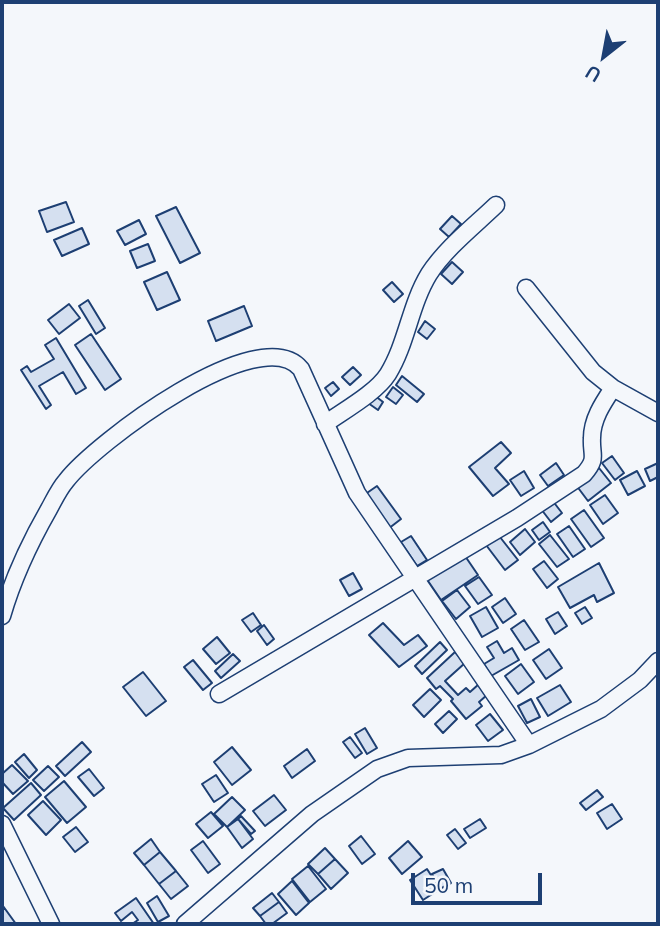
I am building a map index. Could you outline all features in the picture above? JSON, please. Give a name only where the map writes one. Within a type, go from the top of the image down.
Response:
[{"type":"street","points":[[325,424],[387,376],[427,277],[452,247],[496,205]]},
{"type":"street","points":[[526,288],[593,372],[612,387],[658,413]]},
{"type":"street","points":[[2,616],[10,587],[29,544],[65,481],[94,452],[168,399],[227,366],[266,356],[282,356],[297,363],[301,369],[357,493],[529,746]]},
{"type":"street","points":[[219,694],[517,518],[584,474],[592,465],[594,456],[592,438],[598,410],[612,387]]},
{"type":"street","points":[[185,924],[312,814],[377,769],[408,758],[500,755],[529,746],[601,709],[640,680],[658,661]]},
{"type":"street","points":[[2,824],[51,924]]},
{"type":"building","points":[[66,202],[74,222],[47,232],[39,211]]},
{"type":"building","points":[[176,207],[200,253],[180,263],[156,216]]},
{"type":"building","points":[[452,216],[461,224],[449,237],[440,229]]},
{"type":"building","points":[[139,220],[146,234],[125,245],[117,231]]},
{"type":"building","points":[[82,228],[89,244],[62,256],[54,240]]},
{"type":"building","points":[[148,244],[155,261],[137,268],[130,251]]},
{"type":"building","points":[[452,262],[463,272],[452,284],[441,274]]},
{"type":"building","points":[[167,272],[180,300],[157,310],[144,282]]},
{"type":"building","points":[[392,282],[403,294],[394,302],[383,290]]},
{"type":"building","points":[[88,300],[105,328],[96,334],[79,306]]},
{"type":"building","points":[[69,304],[80,318],[59,334],[48,320]]},
{"type":"building","points":[[244,306],[252,326],[216,341],[208,321]]},
{"type":"building","points":[[425,321],[435,329],[427,339],[418,332]]},
{"type":"building","points":[[91,334],[121,379],[105,390],[75,345]]},
{"type":"building","points":[[56,338],[86,388],[76,394],[63,372],[39,386],[51,405],[46,409],[21,370],[27,366],[31,372],[54,359],[45,345]]},
{"type":"building","points":[[353,367],[361,375],[350,385],[342,377]]},
{"type":"building","points":[[402,376],[424,394],[417,402],[396,385]]},
{"type":"building","points":[[333,382],[339,389],[331,396],[325,388]]},
{"type":"building","points":[[393,387],[403,395],[396,404],[386,397]]},
{"type":"building","points":[[374,395],[383,402],[378,410],[368,403]]},
{"type":"building","points":[[501,442],[511,453],[495,468],[509,484],[493,496],[469,467]]},
{"type":"building","points":[[612,456],[624,473],[615,480],[602,463]]},
{"type":"building","points":[[556,463],[564,475],[548,486],[540,475]]},
{"type":"building","points":[[658,463],[658,477],[650,481],[645,469]]},
{"type":"building","points":[[599,468],[611,483],[588,501],[576,485]]},
{"type":"building","points":[[524,471],[534,488],[521,496],[510,480]]},
{"type":"building","points":[[637,471],[645,486],[628,495],[620,480]]},
{"type":"building","points":[[377,486],[401,519],[388,529],[364,495]]},
{"type":"building","points":[[605,495],[618,513],[603,524],[590,505]]},
{"type":"building","points":[[552,500],[562,513],[551,522],[541,509]]},
{"type":"building","points":[[584,510],[604,538],[591,547],[571,519]]},
{"type":"building","points":[[543,522],[550,532],[539,540],[532,530]]},
{"type":"building","points":[[569,526],[585,549],[573,557],[557,534]]},
{"type":"building","points":[[525,529],[535,542],[520,555],[510,542]]},
{"type":"building","points":[[496,532],[518,560],[505,570],[483,541]]},
{"type":"building","points":[[550,535],[569,559],[557,567],[539,544]]},
{"type":"building","points":[[411,536],[427,560],[417,566],[401,542]]},
{"type":"building","points":[[463,553],[478,575],[441,600],[426,578]]},
{"type":"building","points":[[544,561],[558,579],[547,588],[533,569]]},
{"type":"building","points":[[599,563],[614,593],[597,602],[594,595],[570,608],[558,587]]},
{"type":"building","points":[[353,573],[362,589],[349,596],[340,580]]},
{"type":"building","points":[[479,577],[492,595],[478,604],[465,586]]},
{"type":"building","points":[[457,590],[470,607],[456,619],[442,601]]},
{"type":"building","points":[[505,598],[516,614],[503,623],[492,607]]},
{"type":"building","points":[[486,607],[498,628],[482,637],[470,616]]},
{"type":"building","points":[[585,607],[592,618],[582,624],[575,613]]},
{"type":"building","points":[[558,612],[567,626],[555,634],[546,619]]},
{"type":"building","points":[[253,613],[261,625],[251,632],[242,620]]},
{"type":"building","points":[[524,620],[539,642],[525,650],[511,629]]},
{"type":"building","points":[[383,623],[404,645],[418,635],[427,646],[399,667],[369,635]]},
{"type":"building","points":[[264,625],[274,639],[267,645],[257,631]]},
{"type":"building","points":[[217,637],[230,653],[216,664],[203,649]]},
{"type":"building","points":[[497,641],[504,653],[512,648],[519,660],[491,676],[484,664],[494,658],[487,647]]},
{"type":"building","points":[[440,642],[447,650],[422,674],[415,666]]},
{"type":"building","points":[[549,649],[562,668],[546,679],[533,660]]},
{"type":"building","points":[[455,652],[465,663],[445,681],[458,695],[466,688],[470,692],[479,684],[487,695],[479,702],[482,706],[466,719],[451,701],[453,699],[440,686],[436,689],[427,678]]},
{"type":"building","points":[[233,654],[240,661],[221,678],[215,671]]},
{"type":"building","points":[[193,660],[212,683],[203,690],[184,667]]},
{"type":"building","points":[[521,664],[534,682],[518,694],[505,676]]},
{"type":"building","points":[[143,672],[166,701],[146,716],[123,687]]},
{"type":"building","points":[[560,685],[571,702],[548,716],[537,698]]},
{"type":"building","points":[[430,689],[441,700],[424,717],[413,705]]},
{"type":"building","points":[[531,699],[540,717],[527,723],[518,706]]},
{"type":"building","points":[[449,711],[457,719],[443,733],[435,724]]},
{"type":"building","points":[[490,714],[503,730],[488,741],[476,725]]},
{"type":"building","points":[[365,728],[377,748],[367,754],[355,734]]},
{"type":"building","points":[[350,737],[362,753],[355,758],[343,742]]},
{"type":"building","points":[[82,742],[91,752],[65,776],[56,766]]},
{"type":"building","points":[[232,747],[251,770],[232,785],[214,762]]},
{"type":"building","points":[[307,749],[315,761],[292,778],[284,766]]},
{"type":"building","points":[[24,754],[37,770],[29,778],[15,762]]},
{"type":"building","points":[[12,765],[28,781],[13,794],[2,782],[2,774]]},
{"type":"building","points":[[48,766],[59,777],[44,791],[33,780]]},
{"type":"building","points":[[89,769],[104,788],[94,796],[78,777]]},
{"type":"building","points":[[216,775],[228,793],[214,802],[202,784]]},
{"type":"building","points":[[64,781],[86,807],[67,823],[45,797]]},
{"type":"building","points":[[31,783],[41,795],[14,820],[3,808]]},
{"type":"building","points":[[597,790],[603,797],[586,810],[580,803]]},
{"type":"building","points":[[274,795],[286,810],[265,826],[253,811]]},
{"type":"building","points":[[232,797],[245,810],[227,827],[214,814]]},
{"type":"building","points":[[43,801],[61,820],[46,835],[28,815]]},
{"type":"building","points":[[612,804],[622,819],[607,829],[597,813]]},
{"type":"building","points":[[211,812],[223,826],[208,838],[196,824]]},
{"type":"building","points":[[241,816],[255,831],[251,834],[238,819]]},
{"type":"building","points":[[238,819],[253,839],[242,848],[227,827]]},
{"type":"building","points":[[480,819],[486,828],[470,838],[464,829]]},
{"type":"building","points":[[76,827],[88,842],[75,852],[63,837]]},
{"type":"building","points":[[455,829],[466,843],[458,849],[447,835]]},
{"type":"building","points":[[361,836],[375,854],[362,864],[349,846]]},
{"type":"building","points":[[151,839],[160,852],[144,865],[134,853]]},
{"type":"building","points":[[203,841],[220,864],[208,873],[191,850]]},
{"type":"building","points":[[408,841],[422,857],[402,874],[389,858]]},
{"type":"building","points":[[325,848],[335,859],[318,874],[308,864]]},
{"type":"building","points":[[160,852],[176,871],[159,884],[144,865]]},
{"type":"building","points":[[335,859],[348,873],[331,889],[318,874]]},
{"type":"building","points":[[308,866],[326,889],[310,902],[292,879]]},
{"type":"building","points":[[427,869],[440,889],[423,900],[410,880]]},
{"type":"building","points":[[443,869],[451,883],[440,889],[432,874]]},
{"type":"building","points":[[176,871],[188,886],[171,899],[159,884]]},
{"type":"building","points":[[292,881],[309,903],[296,915],[278,894]]},
{"type":"building","points":[[272,893],[279,902],[260,916],[253,908]]},
{"type":"building","points":[[157,896],[169,916],[158,922],[147,903]]},
{"type":"building","points":[[136,898],[154,924],[132,924],[138,920],[132,912],[121,921],[115,913]]},
{"type":"building","points":[[279,902],[287,913],[272,924],[266,924],[260,916]]},
{"type":"building","points":[[3,906],[16,924],[3,924]]}]
